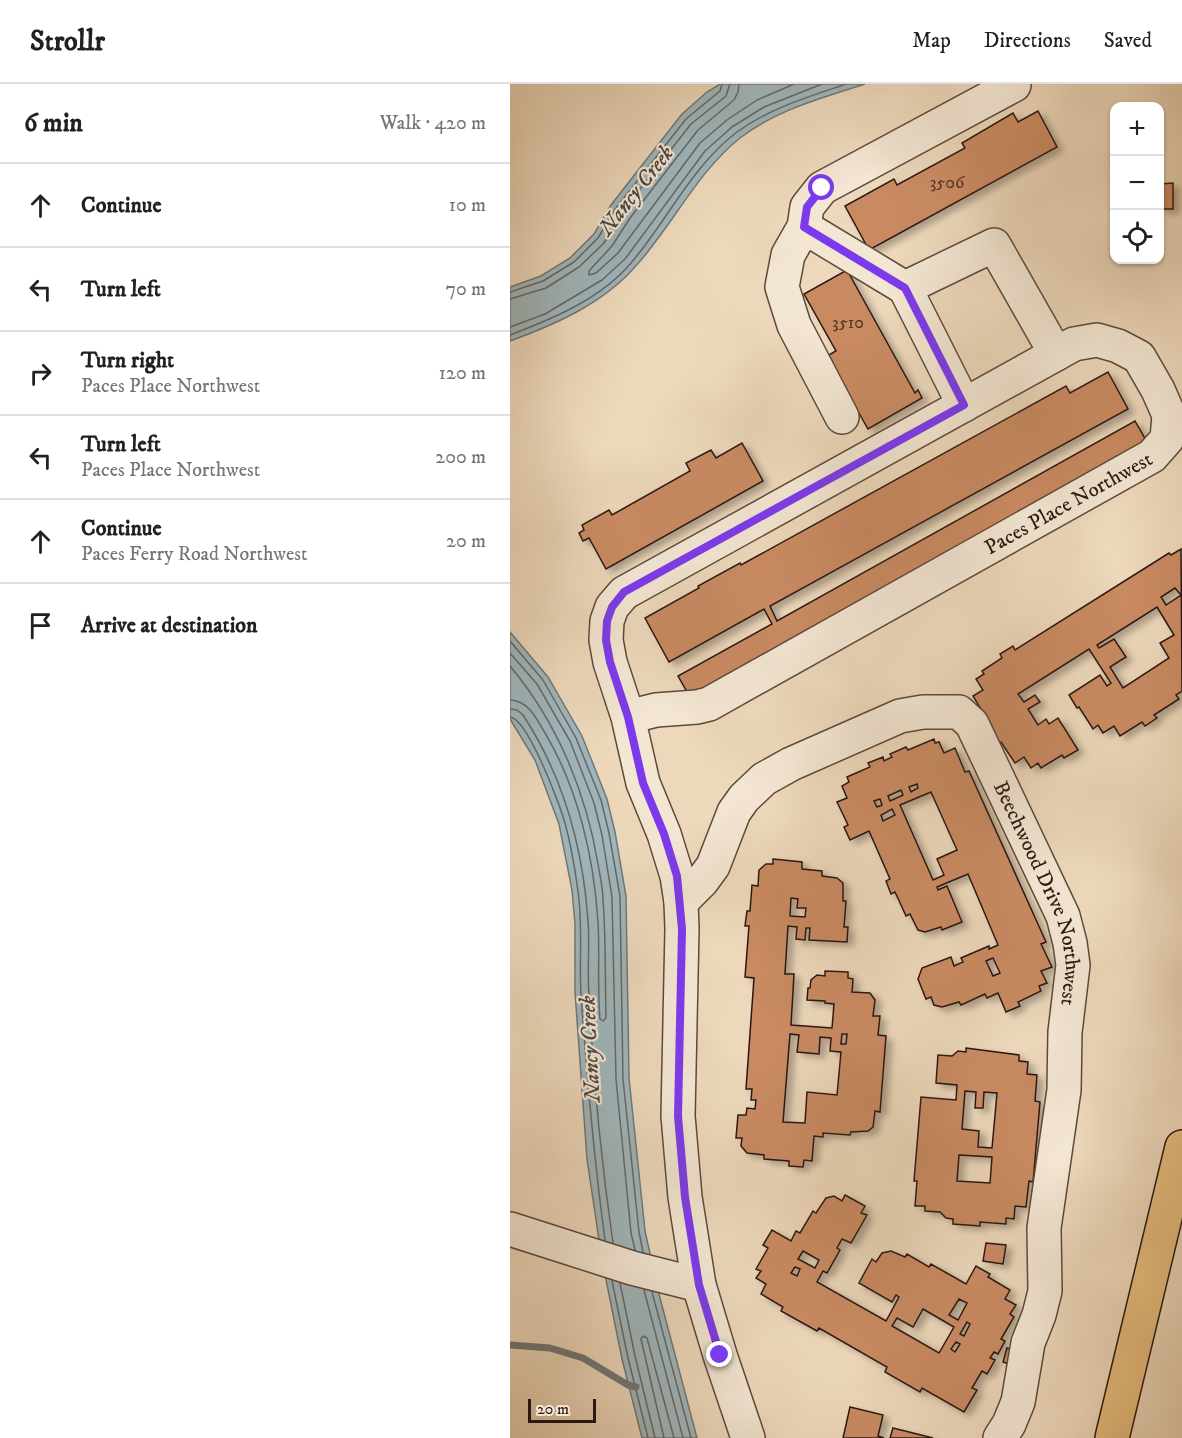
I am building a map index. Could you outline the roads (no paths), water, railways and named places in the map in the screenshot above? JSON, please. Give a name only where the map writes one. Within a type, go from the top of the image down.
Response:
[{"type":"highway","points":[[1112,1438],[1182,1147]]},
{"type":"street","points":[[842,417],[794,325],[782,287],[788,255],[804,227],[807,207],[822,188],[1014,85]]},
{"type":"street","points":[[804,227],[905,288],[964,405]]},
{"type":"street","points":[[905,288],[994,245],[1056,354]]},
{"type":"street","name":"Paces Place Northwest","points":[[628,717],[656,710],[709,704],[1152,456],[1167,439],[1169,415],[1139,357],[1118,346],[1097,340],[1074,344],[624,592],[612,607],[607,621],[606,640],[610,662],[628,717],[643,783],[664,834],[677,876],[681,902],[678,1116],[685,1197],[699,1285],[748,1438]]},
{"type":"street","name":"Beechwood Drive Northwest","points":[[681,902],[713,866],[734,812],[744,798],[764,779],[791,764],[900,716],[968,708],[972,724],[1063,916],[1073,965],[1065,1032],[1064,1090],[1044,1228],[1045,1291],[1028,1343],[1018,1402],[1000,1438]]},
{"type":"street","points":[[510,1229],[660,1276],[699,1285]]},
{"type":"water","name":"Nancy Creek","points":[[720,84],[865,84],[784,112],[740,138],[710,167],[648,252],[621,281],[576,312],[510,341],[510,287],[541,276],[570,258],[594,234],[611,205],[682,114]]},
{"type":"water","name":"Nancy Creek","points":[[510,632],[548,677],[582,736],[607,799],[615,832],[626,896],[629,1078],[645,1231],[697,1438],[642,1438],[622,1359],[602,1260],[587,1159],[575,992],[575,924],[572,890],[559,824],[535,760],[510,719]]},
{"type":"waterway","points":[[510,1345],[550,1348],[583,1358],[628,1385],[636,1387]]}]
